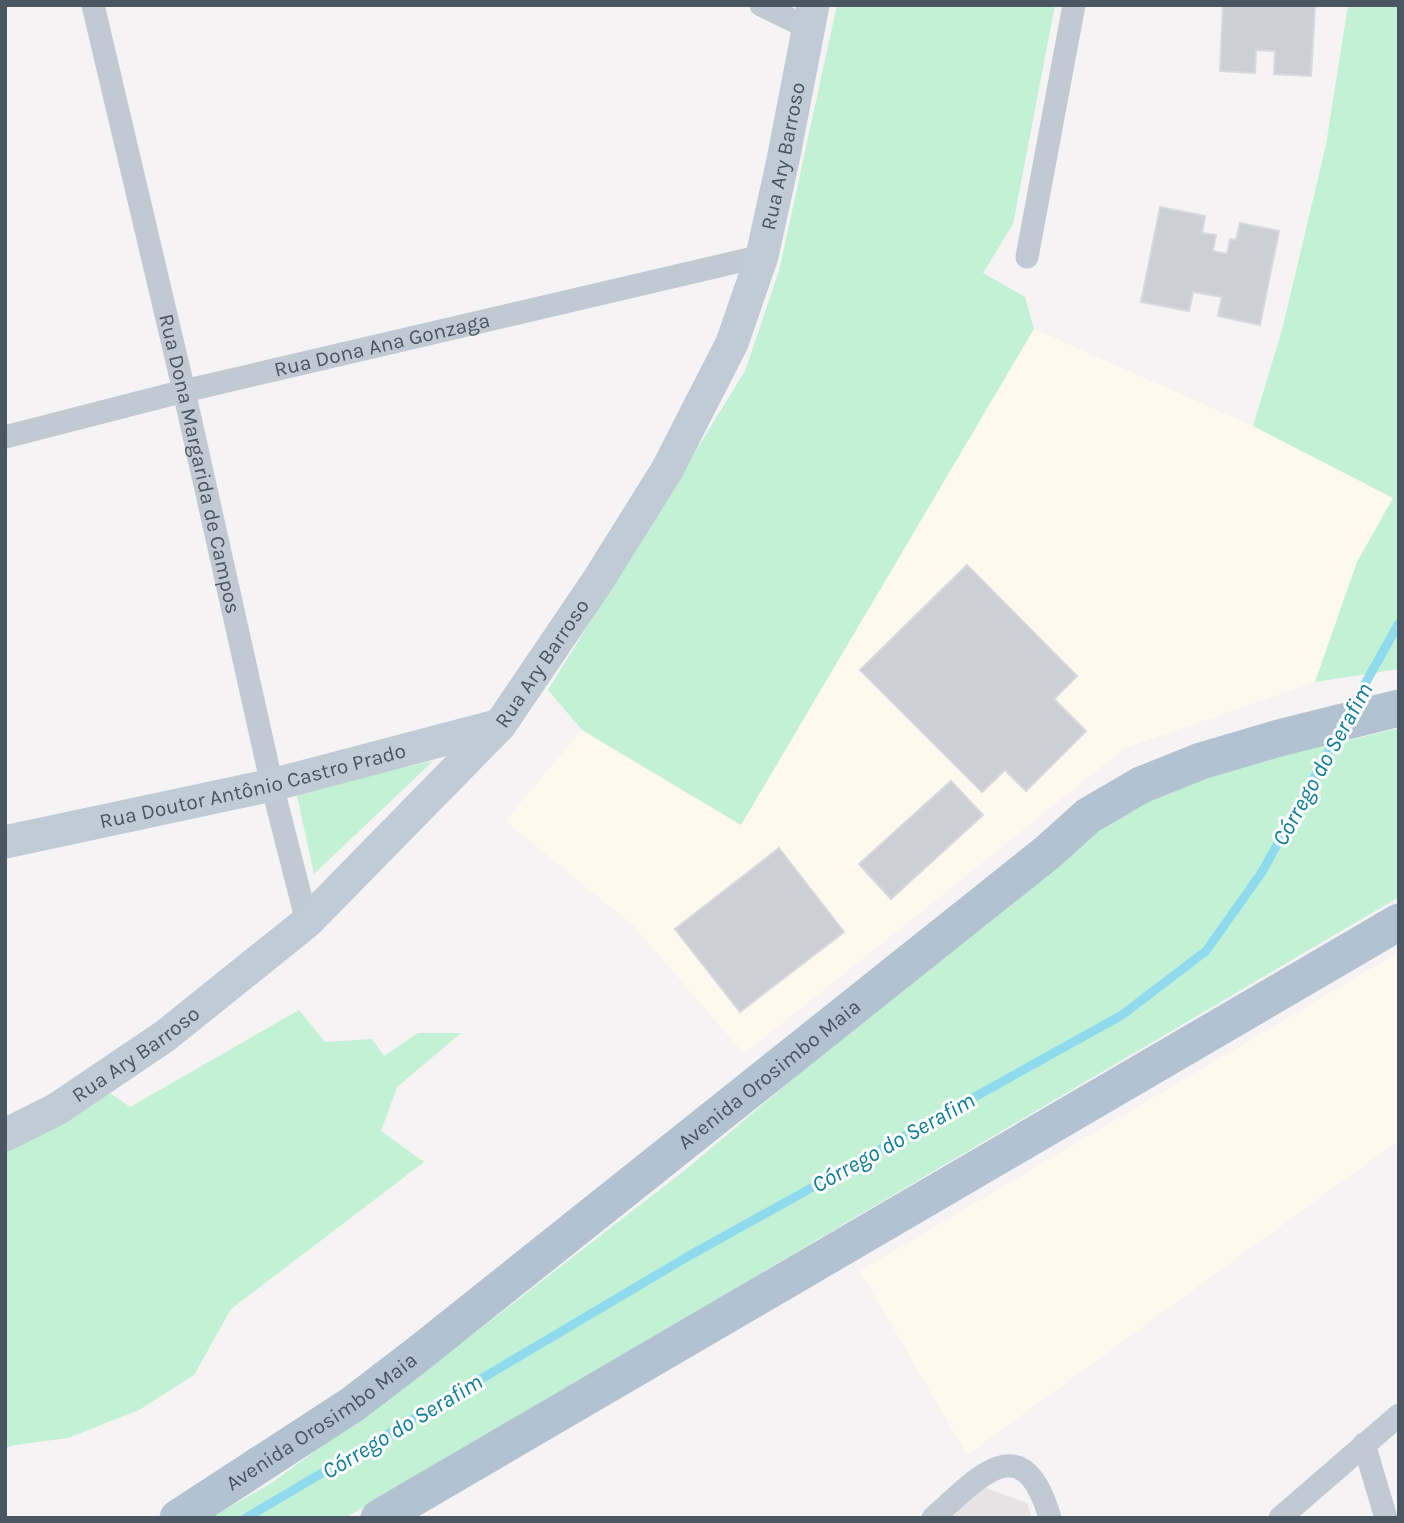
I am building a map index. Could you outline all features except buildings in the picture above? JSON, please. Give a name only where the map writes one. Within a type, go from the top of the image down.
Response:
[{"type":"main road","name":"Rua Ary Barroso","points":[[5,1135],[57,1109],[165,1036],[307,922],[500,725],[597,582],[667,470],[732,343],[762,256],[811,16]]},
{"type":"main road","name":"Avenida Orosimbo Maia","points":[[178,1518],[353,1404],[417,1355],[1026,870],[1088,816],[1141,785],[1201,761],[1388,710]]},
{"type":"main road","name":"Rua Doutor Antônio Castro Prado","points":[[5,842],[272,785],[500,725]]},
{"type":"main road","points":[[379,1518],[1399,922]]},
{"type":"street","name":"Rua Dona Margarida de Campos","points":[[93,5],[184,391],[272,785],[307,922]]},
{"type":"street","points":[[761,5],[811,16]]},
{"type":"street","points":[[1027,257],[1074,5]]},
{"type":"street","name":"Rua Dona Ana Gonzaga","points":[[5,437],[184,391],[762,256]]},
{"type":"street","points":[[1280,1518],[1399,1415]]},
{"type":"street","points":[[1364,1444],[1386,1518]]},
{"type":"street","points":[[933,1518],[980,1476],[998,1468],[1018,1466],[1032,1475],[1042,1492],[1050,1518]]},
{"type":"shaded area","points":[[1034,329],[1253,426],[1393,498],[1357,562],[1315,682],[1125,748],[744,1054],[634,926],[505,821],[582,730],[741,825]]},
{"type":"shaded area","points":[[1399,952],[1399,1140],[967,1455],[860,1271]]},
{"type":"shaded area","points":[[978,1485],[1027,1503],[1032,1518],[947,1518]]},
{"type":"green space","points":[[837,5],[1055,5],[1013,224],[983,273],[1025,297],[1034,329],[741,825],[582,730],[548,690],[745,371],[779,271]]},
{"type":"green space","points":[[1348,5],[1399,5],[1399,669],[1315,682],[1357,562],[1393,498],[1253,426],[1282,330],[1326,145]]},
{"type":"green space","points":[[1399,728],[1399,897],[345,1518],[211,1518],[273,1482],[463,1342],[684,1171],[919,973],[1083,842],[1170,784],[1260,755],[1351,740]]},
{"type":"green space","points":[[433,761],[314,874],[296,791]]},
{"type":"green space","points":[[299,1010],[325,1042],[372,1039],[384,1056],[418,1033],[461,1033],[397,1087],[381,1131],[424,1162],[231,1309],[194,1375],[139,1410],[68,1438],[5,1448],[5,1135],[57,1109],[110,1093],[130,1107]]},
{"type":"waterway","name":"Córrego do Serafim","points":[[1351,709],[1399,623]]},
{"type":"waterway","name":"Córrego do Serafim","points":[[246,1518],[687,1257],[1122,1015],[1206,951],[1262,872],[1338,734]]}]
